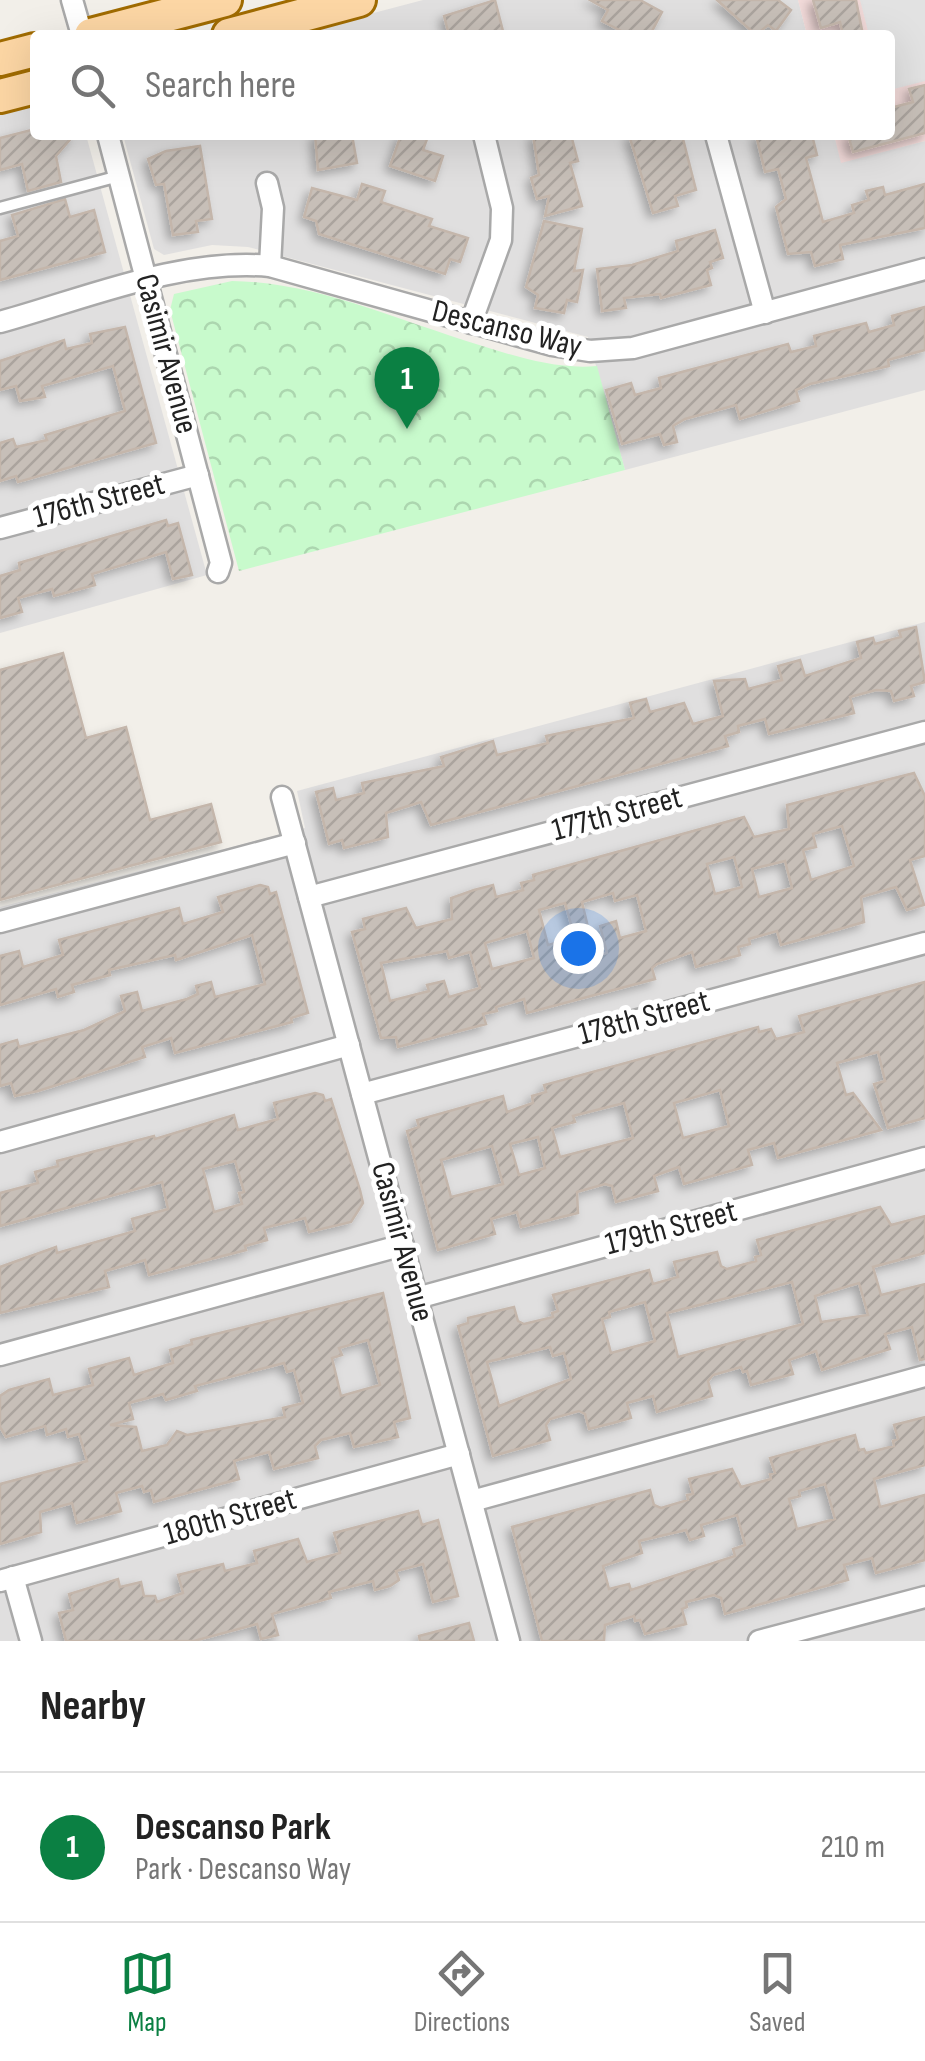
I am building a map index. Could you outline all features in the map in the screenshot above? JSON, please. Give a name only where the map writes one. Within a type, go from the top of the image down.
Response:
[{"type":"main road","points":[[111,30],[226,0]]},
{"type":"main road","points":[[248,30],[359,0]]},
{"type":"main road","points":[[0,60],[30,51]]},
{"type":"main road","points":[[0,96],[30,88]]},
{"type":"street","points":[[72,0],[81,30]]},
{"type":"street","name":"Casimir Avenue","points":[[109,140],[221,563],[218,572]]},
{"type":"street","points":[[471,323],[500,240],[502,208],[485,140]]},
{"type":"street","points":[[717,140],[764,312]]},
{"type":"street","points":[[267,183],[273,208],[270,266]]},
{"type":"street","name":"Descanso Way","points":[[0,322],[200,266],[270,266],[471,323],[590,351],[632,348],[925,269]]},
{"type":"street","name":"176th Street","points":[[0,528],[198,475]]},
{"type":"street","name":"177th Street","points":[[309,897],[925,732]]},
{"type":"street","name":"Casimir Avenue","points":[[282,796],[510,1641]]},
{"type":"street","points":[[0,922],[295,844]]},
{"type":"street","name":"178th Street","points":[[362,1094],[925,942]]},
{"type":"street","points":[[0,1142],[349,1045]]},
{"type":"street","name":"179th Street","points":[[418,1298],[925,1158]]},
{"type":"street","points":[[0,1355],[403,1245]]},
{"type":"street","points":[[472,1502],[925,1376]]},
{"type":"street","name":"180th Street","points":[[7,1579],[459,1454]]},
{"type":"street","points":[[7,1579],[31,1641]]},
{"type":"street","points":[[759,1641],[925,1597]]},
{"type":"lane","points":[[0,208],[119,176]]},
{"type":"shaded area","points":[[423,0],[798,0],[806,30],[309,30]]},
{"type":"shaded area","points":[[798,0],[925,0],[925,141],[841,163],[835,140],[895,140],[895,30],[806,30]]},
{"type":"shaded area","points":[[860,0],[925,0],[925,81],[895,89],[895,30],[868,30]]},
{"type":"shaded area","points":[[30,104],[30,140],[87,140],[207,575],[0,633],[0,112]]},
{"type":"shaded area","points":[[124,140],[835,140],[842,162],[925,141],[925,390],[625,470],[588,337],[248,247],[212,245],[164,255],[154,249]]},
{"type":"shaded area","points":[[925,622],[925,1641],[0,1641],[0,907],[305,828],[297,791]]},
{"type":"green space","points":[[232,281],[325,295],[536,361],[597,366],[625,470],[239,571],[170,310],[174,294]]},
{"type":"building","points":[[495,0],[503,30],[448,30],[444,16]]},
{"type":"building","points":[[590,0],[640,0],[662,12],[653,30],[619,30],[602,21],[608,10]]},
{"type":"building","points":[[717,0],[778,0],[791,10],[777,30],[768,25],[762,30],[750,30]]},
{"type":"building","points":[[813,0],[856,0],[862,30],[842,30],[840,22],[821,28]]},
{"type":"building","points":[[925,85],[925,133],[853,152],[849,140],[895,140],[895,107],[913,102],[909,89]]},
{"type":"building","points":[[30,130],[30,140],[70,140],[56,156],[61,182],[28,191],[22,164],[0,170],[0,138]]},
{"type":"building","points":[[315,140],[353,140],[357,163],[318,170]]},
{"type":"building","points":[[399,140],[427,140],[423,150],[443,156],[435,181],[390,166]]},
{"type":"building","points":[[534,140],[572,140],[578,161],[570,163],[582,206],[545,216],[549,196],[537,199],[531,178],[539,175]]},
{"type":"building","points":[[631,140],[683,140],[696,190],[675,196],[678,206],[653,213]]},
{"type":"building","points":[[757,140],[813,140],[817,155],[806,158],[823,222],[854,213],[852,205],[869,200],[866,191],[883,187],[885,195],[925,184],[925,228],[840,245],[843,259],[815,266],[811,252],[788,254],[776,207],[786,199],[778,169],[765,172]]},
{"type":"building","points":[[200,146],[212,219],[196,221],[198,232],[173,235],[164,184],[156,185],[148,159],[166,151]]},
{"type":"building","points":[[362,184],[385,191],[381,202],[432,219],[429,226],[468,238],[460,262],[450,259],[445,274],[319,234],[316,221],[304,217],[312,188],[357,200]]},
{"type":"building","points":[[65,199],[70,217],[94,210],[105,252],[0,280],[0,241],[18,236],[12,215]]},
{"type":"building","points":[[544,221],[582,229],[574,271],[583,270],[577,302],[567,300],[564,313],[535,308],[538,295],[526,287]]},
{"type":"building","points":[[715,230],[723,258],[710,262],[712,268],[707,270],[711,285],[661,298],[660,294],[624,298],[626,308],[602,311],[597,269],[632,265],[678,251],[676,241]]},
{"type":"building","points":[[925,307],[925,350],[888,360],[889,366],[810,384],[796,390],[799,401],[740,419],[736,405],[685,419],[673,426],[677,442],[664,445],[660,434],[622,444],[606,390],[631,383],[635,395],[661,388],[659,378],[788,344],[791,352],[816,346],[814,336],[866,323],[869,332],[894,325],[892,316]]},
{"type":"building","points":[[125,327],[156,443],[18,482],[16,476],[0,481],[0,443],[13,439],[16,447],[47,440],[45,435],[125,411],[113,366],[42,386],[45,397],[20,401],[16,386],[0,390],[0,361],[64,340],[66,349],[92,343],[90,334]]},
{"type":"building","points":[[166,520],[168,526],[178,523],[192,575],[173,579],[166,552],[92,574],[95,585],[54,596],[52,589],[18,598],[22,612],[0,618],[0,576],[20,570],[19,563]]},
{"type":"building","points":[[916,627],[925,682],[911,686],[914,696],[894,701],[891,691],[876,690],[850,697],[854,713],[769,734],[765,719],[738,726],[739,732],[725,736],[728,746],[431,825],[421,802],[386,813],[388,837],[344,848],[342,840],[329,844],[316,792],[333,788],[336,800],[364,793],[362,783],[444,766],[441,757],[493,741],[497,755],[548,743],[546,736],[634,718],[630,703],[646,699],[650,712],[684,703],[693,724],[723,716],[714,681],[745,679],[748,689],[782,680],[778,666],[800,660],[805,676],[861,658],[857,642],[873,638],[875,644],[901,637],[899,631]]},
{"type":"building","points":[[63,653],[86,738],[126,727],[150,820],[211,804],[221,842],[0,900],[0,670]]},
{"type":"building","points":[[914,773],[925,796],[925,856],[910,860],[924,905],[907,910],[896,887],[861,897],[864,922],[781,945],[777,931],[749,939],[750,944],[738,947],[740,955],[696,967],[692,952],[657,964],[652,968],[655,979],[527,1013],[524,999],[483,1014],[486,1024],[398,1047],[396,1037],[381,1038],[352,932],[365,929],[363,919],[406,908],[416,928],[452,919],[451,898],[493,885],[496,897],[523,890],[521,883],[534,880],[533,875],[744,817],[754,837],[789,829],[787,805]],"holes":[[[842,826],[854,866],[811,880],[803,850],[816,847],[813,834]],[[734,857],[742,887],[715,894],[707,864]],[[785,861],[792,888],[759,897],[752,869]],[[613,893],[615,901],[637,895],[646,931],[620,938],[616,921],[600,926],[607,953],[575,961],[569,939],[548,945],[539,910],[565,903],[573,931],[588,927],[582,902]],[[527,931],[534,958],[492,969],[485,943]],[[447,951],[449,958],[470,952],[480,988],[449,997],[444,981],[427,985],[429,991],[390,1001],[381,963]]]},
{"type":"building","points":[[260,885],[268,887],[270,894],[276,892],[308,1013],[291,1018],[292,1022],[175,1053],[171,1038],[142,1047],[145,1057],[38,1091],[15,1096],[11,1083],[0,1086],[0,1045],[17,1040],[19,1047],[84,1030],[125,1011],[121,996],[137,992],[142,1011],[187,999],[198,994],[196,986],[211,982],[215,997],[265,984],[252,935],[176,960],[175,955],[109,970],[110,975],[72,985],[74,992],[58,997],[56,989],[0,1005],[0,956],[19,951],[23,967],[63,955],[59,940],[179,908],[183,924],[223,912],[218,897]]},
{"type":"building","points":[[925,982],[925,1118],[888,1128],[874,1084],[885,1081],[878,1052],[837,1063],[846,1095],[853,1093],[881,1130],[778,1158],[774,1143],[748,1150],[752,1165],[684,1184],[679,1167],[654,1176],[658,1191],[616,1202],[612,1186],[605,1184],[577,1192],[578,1213],[521,1227],[517,1212],[491,1219],[495,1234],[438,1250],[407,1131],[419,1127],[417,1120],[503,1096],[507,1112],[533,1103],[532,1096],[546,1092],[544,1085],[758,1027],[759,1032],[771,1029],[776,1039],[804,1032],[799,1016]],"holes":[[[720,1090],[729,1126],[683,1138],[674,1103]],[[624,1103],[633,1138],[560,1157],[552,1128],[575,1122],[573,1116]],[[538,1137],[545,1168],[519,1175],[510,1144]],[[492,1146],[503,1184],[451,1197],[441,1160]]]},
{"type":"building","points":[[315,1093],[323,1095],[325,1101],[331,1099],[363,1203],[351,1222],[309,1232],[305,1218],[264,1228],[267,1240],[245,1246],[246,1250],[149,1275],[145,1260],[105,1271],[109,1287],[0,1313],[0,1267],[56,1247],[57,1253],[135,1231],[132,1219],[168,1209],[162,1182],[0,1226],[0,1193],[38,1183],[35,1172],[58,1166],[57,1161],[154,1136],[155,1139],[234,1115],[238,1130],[278,1119],[274,1103]],"holes":[[[235,1161],[244,1192],[239,1193],[242,1204],[214,1212],[203,1169]]]},
{"type":"building","points":[[880,1207],[891,1225],[925,1216],[925,1253],[873,1267],[881,1295],[925,1284],[925,1359],[920,1360],[912,1327],[885,1334],[890,1349],[822,1370],[816,1351],[789,1360],[793,1374],[751,1385],[747,1371],[743,1372],[741,1367],[713,1375],[708,1381],[712,1396],[657,1412],[653,1396],[627,1403],[631,1418],[589,1429],[585,1414],[579,1411],[550,1419],[546,1425],[550,1440],[493,1456],[458,1326],[468,1323],[468,1318],[514,1307],[518,1321],[524,1324],[553,1317],[552,1313],[558,1311],[553,1295],[649,1270],[653,1284],[678,1277],[674,1262],[717,1252],[721,1266],[727,1269],[756,1261],[755,1257],[761,1255],[757,1240]],"holes":[[[792,1282],[803,1324],[678,1357],[667,1313]],[[859,1283],[868,1315],[821,1322],[815,1296]],[[645,1302],[655,1341],[611,1353],[602,1319],[610,1317],[609,1312]],[[550,1347],[553,1356],[564,1353],[571,1379],[499,1406],[487,1362]]]},
{"type":"building","points":[[383,1293],[410,1418],[394,1422],[398,1437],[354,1447],[350,1433],[321,1440],[315,1446],[318,1458],[274,1469],[269,1452],[234,1461],[239,1479],[154,1502],[151,1490],[144,1492],[142,1486],[116,1493],[121,1511],[77,1523],[72,1503],[40,1512],[41,1532],[0,1544],[0,1484],[87,1461],[79,1434],[68,1437],[66,1429],[47,1435],[45,1426],[6,1437],[0,1427],[0,1396],[49,1379],[53,1395],[93,1385],[89,1369],[129,1358],[134,1375],[173,1363],[170,1350],[192,1344],[191,1340]],"holes":[[[368,1340],[380,1385],[341,1396],[332,1358],[342,1355],[339,1348]],[[284,1363],[287,1372],[294,1370],[303,1403],[283,1408],[285,1417],[187,1435],[177,1431],[167,1445],[142,1451],[136,1427],[110,1425],[133,1419],[129,1403],[163,1394],[166,1400],[197,1391],[195,1386]]]},
{"type":"building","points":[[925,1417],[925,1465],[874,1479],[880,1507],[925,1495],[925,1560],[876,1573],[872,1558],[844,1565],[848,1580],[725,1614],[721,1598],[714,1595],[686,1602],[687,1607],[682,1609],[686,1624],[645,1634],[640,1620],[635,1621],[634,1616],[605,1625],[604,1641],[542,1641],[512,1527],[650,1490],[654,1505],[661,1508],[688,1500],[687,1495],[693,1494],[689,1479],[732,1469],[741,1487],[771,1479],[770,1474],[775,1473],[770,1458],[855,1435],[859,1450],[866,1453],[894,1446],[893,1441],[898,1439],[894,1425]],"holes":[[[825,1484],[835,1519],[797,1529],[789,1499],[800,1496],[799,1491]],[[737,1515],[745,1545],[733,1549],[735,1556],[631,1590],[629,1584],[609,1589],[603,1566],[642,1553],[639,1541],[686,1530],[690,1540],[704,1536],[701,1525]]]},
{"type":"building","points":[[418,1511],[422,1525],[438,1520],[458,1596],[433,1602],[423,1564],[396,1571],[399,1580],[390,1586],[375,1590],[373,1581],[329,1592],[331,1598],[272,1614],[278,1635],[261,1639],[257,1624],[194,1641],[66,1641],[59,1613],[73,1610],[69,1594],[118,1579],[120,1587],[141,1582],[144,1596],[155,1596],[157,1602],[183,1593],[178,1575],[223,1564],[225,1571],[257,1563],[254,1551],[298,1539],[307,1562],[340,1553],[334,1533]]},
{"type":"building","points":[[469,1623],[474,1641],[420,1641],[419,1636]]},
{"type":"place","name":"Descanso Park","points":[[407,429]]}]
